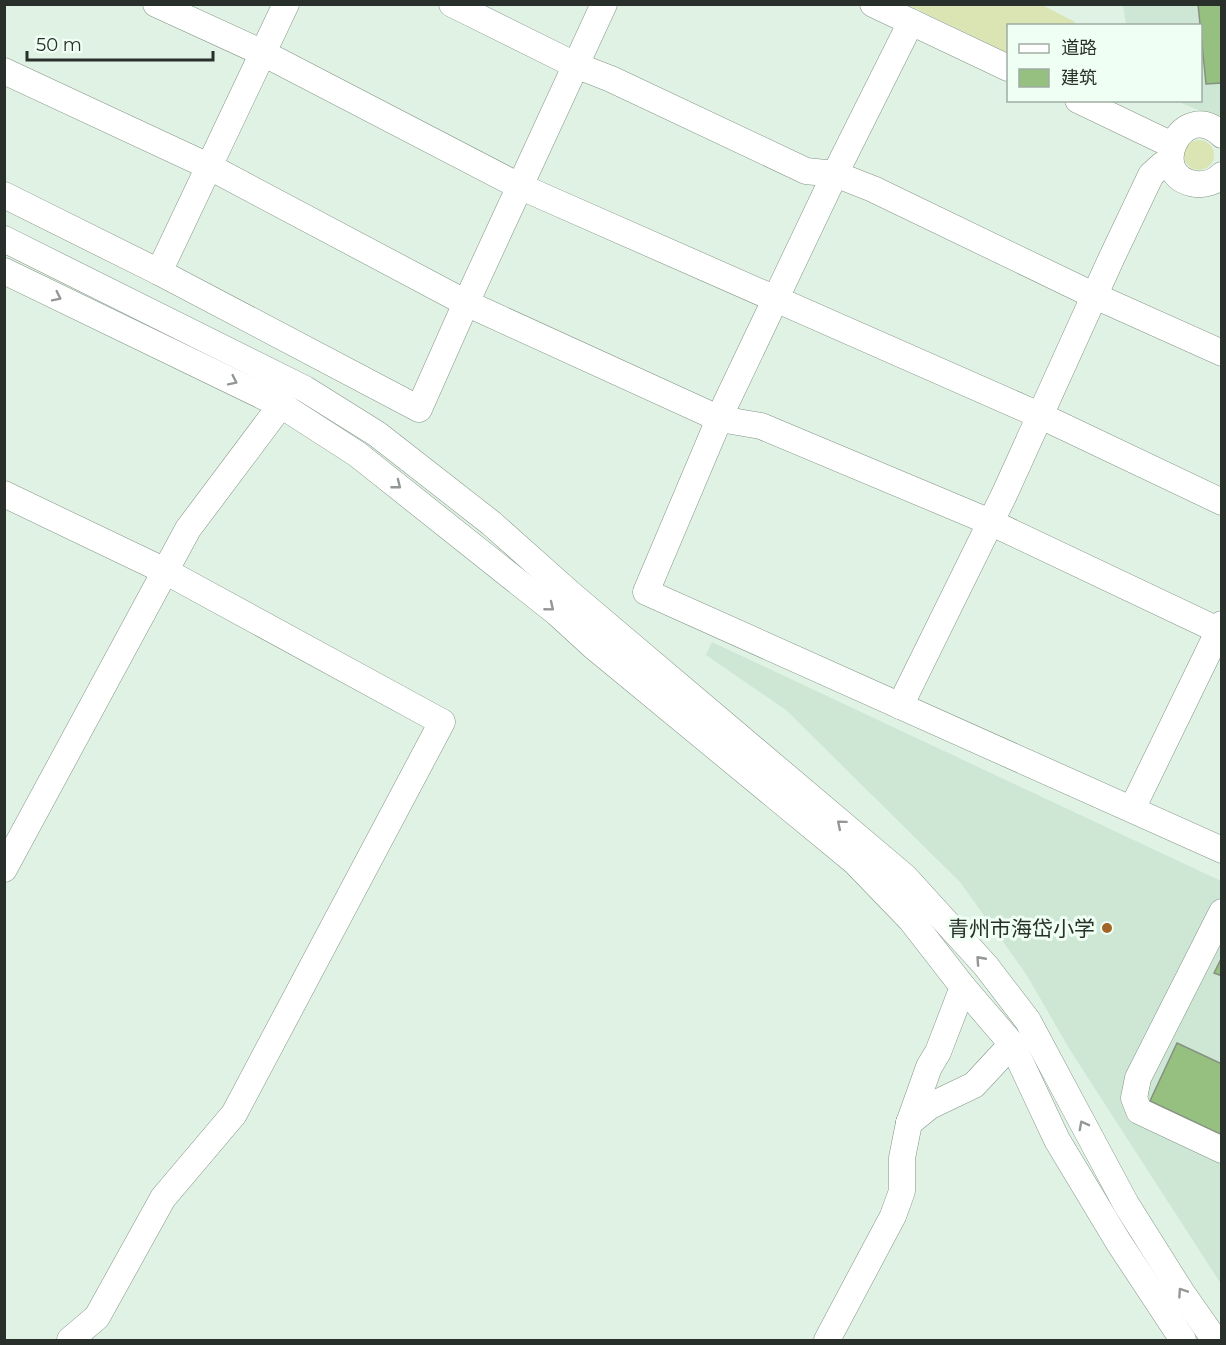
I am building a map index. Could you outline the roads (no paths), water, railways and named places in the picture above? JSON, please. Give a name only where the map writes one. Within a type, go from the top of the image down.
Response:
[{"type":"street","points":[[156,4],[263,53],[519,186],[1039,415],[1221,502]]},
{"type":"street","points":[[159,272],[286,4]]},
{"type":"street","points":[[452,4],[575,65],[611,79],[806,171],[835,174],[873,189],[1095,296],[1221,353]]},
{"type":"street","points":[[4,195],[159,272],[419,409],[465,303],[604,4]]},
{"type":"street","points":[[873,4],[1007,68]]},
{"type":"street","points":[[911,22],[835,174],[720,419],[646,591],[1221,850]]},
{"type":"street","points":[[4,71],[208,166],[465,303],[720,419],[761,426],[990,522],[1220,629],[1132,809]]},
{"type":"street","points":[[1081,102],[1161,155],[1182,179],[1200,185],[1209,183],[1221,175]]},
{"type":"street","points":[[900,706],[990,522],[1161,155],[1182,131],[1191,127],[1201,125],[1221,135]]},
{"type":"street","points":[[4,239],[305,389],[377,434],[491,524],[905,877],[986,966],[1028,1021],[1126,1204],[1215,1341]]},
{"type":"street","points":[[4,271],[281,405],[357,454],[557,613],[593,646],[855,862],[911,920],[963,987],[1012,1044],[1057,1140],[1119,1243],[1184,1341]]},
{"type":"street","points":[[4,869],[188,529],[281,405]]},
{"type":"street","points":[[4,494],[165,571],[442,722],[234,1114],[163,1198],[97,1317],[70,1341]]},
{"type":"street","points":[[1221,912],[1138,1078],[1134,1098],[1140,1111],[1221,1150]]},
{"type":"street","points":[[827,1341],[893,1216],[902,1191],[902,1158],[909,1123],[929,1067],[938,1052],[963,987]]},
{"type":"street","points":[[909,1123],[930,1106],[974,1084],[1012,1044]]},
{"type":"place","name":"青州市海岱小学","points":[[1107,928]]}]
